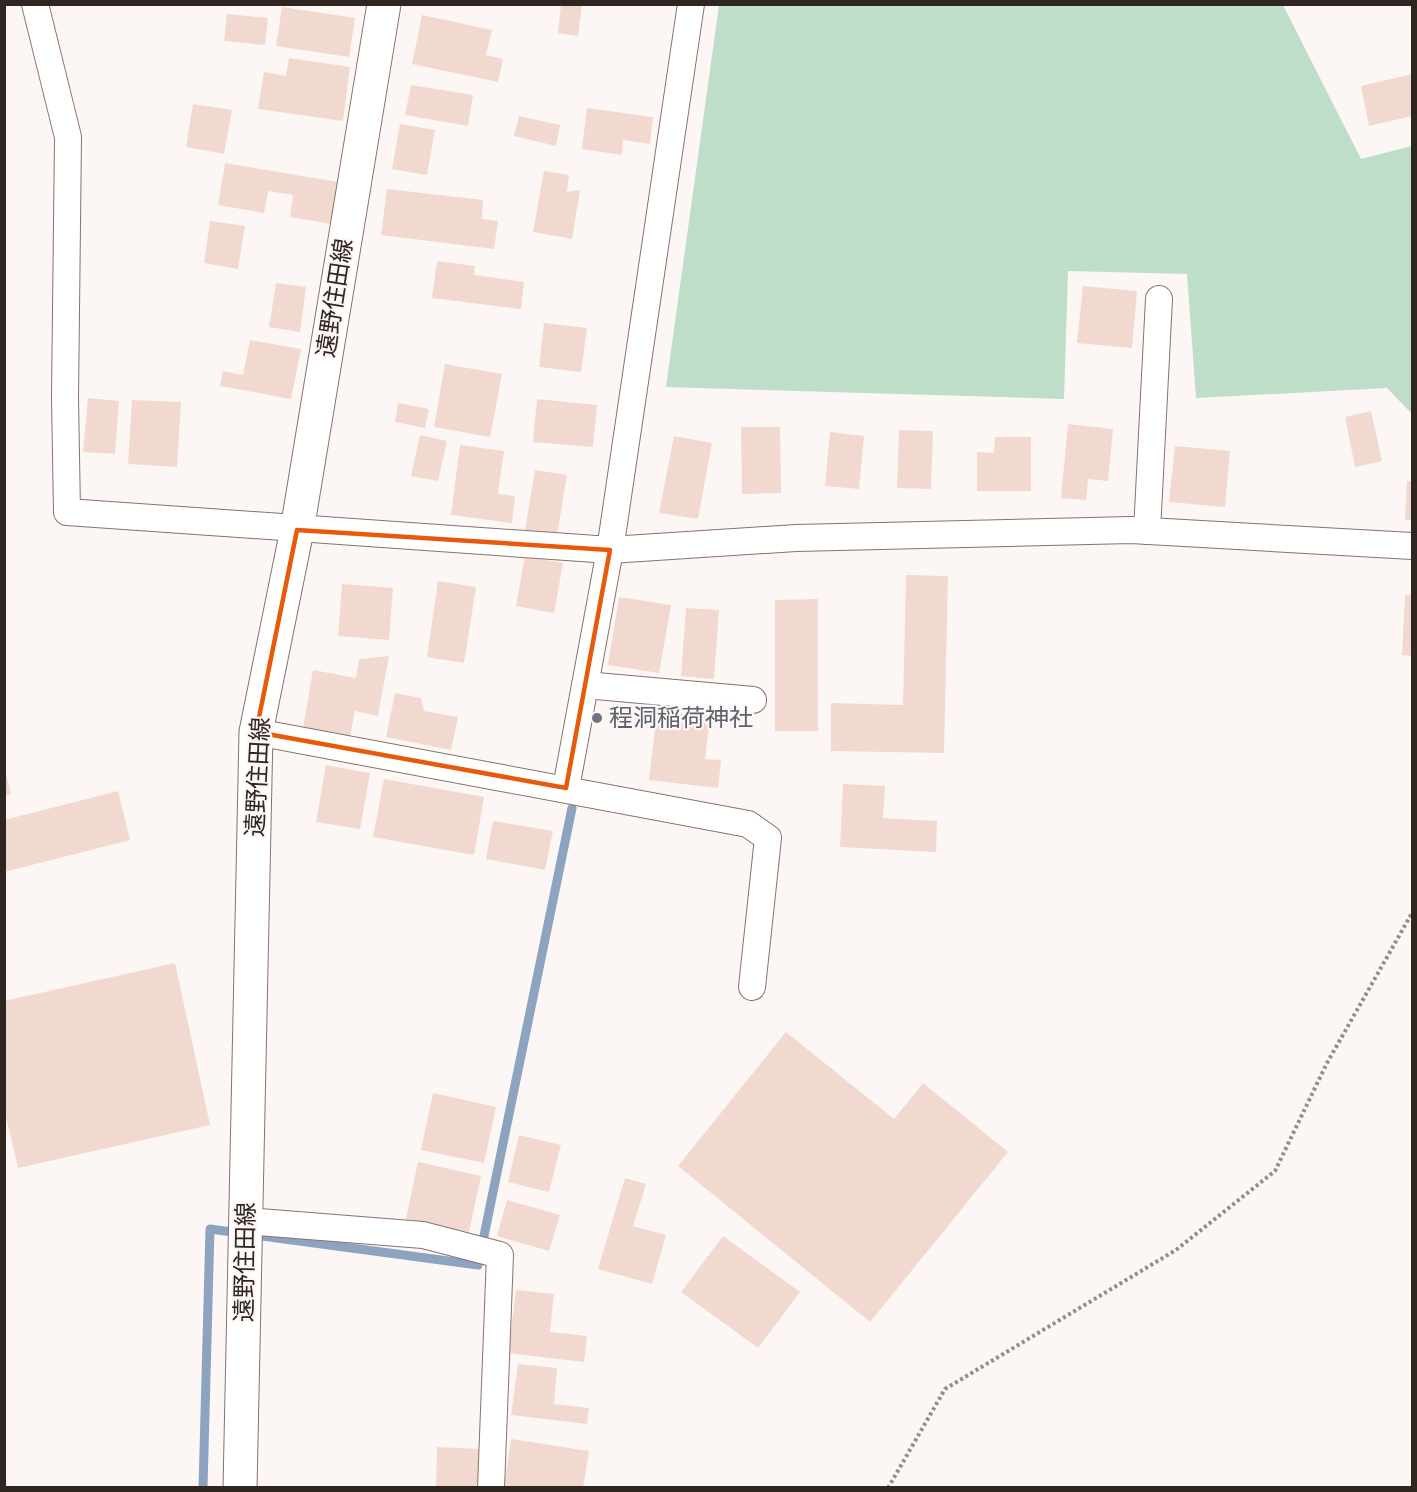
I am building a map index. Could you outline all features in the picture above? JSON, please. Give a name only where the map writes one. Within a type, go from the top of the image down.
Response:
[{"type":"main road","name":"遠野住田線","points":[[240,1488],[256,732],[297,530],[384,4]]},
{"type":"street","points":[[35,4],[68,137],[66,512],[297,530],[610,550],[796,538],[1147,531],[1413,546]]},
{"type":"street","points":[[566,788],[610,550],[691,4]]},
{"type":"street","points":[[1147,531],[1159,298]]},
{"type":"street","points":[[585,685],[753,700]]},
{"type":"street","points":[[256,732],[566,788],[748,824],[768,838],[752,987]]},
{"type":"street","points":[[246,1221],[423,1236],[500,1255],[491,1488]]},
{"type":"path","points":[[888,1488],[945,1389],[1176,1250],[1275,1171],[1327,1063],[1413,913]]},
{"type":"highlighted area","points":[[297,530],[610,550],[566,788],[256,732]]},
{"type":"green space","points":[[719,5],[1283,5],[1361,159],[1412,146],[1412,414],[1387,388],[1196,398],[1187,274],[1068,271],[1064,399],[666,387]]},
{"type":"building","points":[[561,4],[582,4],[578,36],[558,33]]},
{"type":"building","points":[[282,7],[355,18],[349,57],[276,46]]},
{"type":"building","points":[[227,14],[268,18],[265,45],[224,41]]},
{"type":"building","points":[[422,15],[492,30],[486,55],[503,59],[498,82],[412,64]]},
{"type":"building","points":[[289,58],[350,67],[343,121],[258,109],[264,72],[286,76]]},
{"type":"building","points":[[1412,74],[1412,116],[1369,126],[1361,86]]},
{"type":"building","points":[[411,85],[473,95],[468,126],[405,115]]},
{"type":"building","points":[[193,104],[232,110],[224,154],[186,147]]},
{"type":"building","points":[[587,108],[653,117],[650,144],[623,140],[622,155],[582,149]]},
{"type":"building","points":[[519,116],[560,125],[556,146],[514,136]]},
{"type":"building","points":[[400,124],[435,130],[427,175],[392,169]]},
{"type":"building","points":[[225,163],[338,182],[330,224],[290,217],[293,195],[268,191],[264,213],[218,205]]},
{"type":"building","points":[[544,171],[569,175],[567,192],[580,190],[572,239],[533,232]]},
{"type":"building","points":[[387,189],[483,200],[482,219],[498,221],[494,249],[381,235]]},
{"type":"building","points":[[210,221],[245,226],[238,269],[204,263]]},
{"type":"building","points":[[437,261],[475,266],[474,275],[524,282],[521,309],[432,298]]},
{"type":"building","points":[[276,283],[306,287],[300,332],[269,327]]},
{"type":"building","points":[[1083,286],[1137,291],[1132,348],[1077,343]]},
{"type":"building","points":[[544,323],[587,328],[581,372],[539,367]]},
{"type":"building","points":[[250,340],[301,349],[291,399],[220,386],[223,371],[243,375]]},
{"type":"building","points":[[445,364],[502,374],[490,437],[434,427]]},
{"type":"building","points":[[88,398],[119,401],[115,454],[83,452]]},
{"type":"building","points":[[537,399],[597,405],[593,447],[533,442]]},
{"type":"building","points":[[132,400],[181,402],[177,467],[128,464]]},
{"type":"building","points":[[398,403],[429,409],[425,428],[395,422]]},
{"type":"building","points":[[1371,411],[1382,461],[1355,467],[1345,417]]},
{"type":"building","points":[[1068,424],[1113,429],[1108,481],[1088,479],[1086,500],[1061,498]]},
{"type":"building","points":[[741,427],[780,427],[781,493],[742,494]]},
{"type":"building","points":[[899,430],[933,431],[931,489],[897,488]]},
{"type":"building","points":[[830,432],[864,436],[859,489],[825,486]]},
{"type":"building","points":[[420,435],[447,441],[438,481],[411,476]]},
{"type":"building","points":[[674,436],[712,443],[698,519],[659,513]]},
{"type":"building","points":[[995,437],[1031,437],[1031,491],[977,491],[977,452],[994,453]]},
{"type":"building","points":[[460,445],[504,451],[498,494],[515,496],[512,523],[451,515]]},
{"type":"building","points":[[1175,446],[1230,451],[1225,507],[1169,502]]},
{"type":"building","points":[[535,470],[567,475],[557,535],[525,530]]},
{"type":"building","points":[[1407,481],[1412,482],[1412,520],[1405,520]]},
{"type":"building","points":[[525,556],[563,563],[554,613],[516,606]]},
{"type":"building","points":[[906,575],[948,576],[944,753],[831,751],[831,703],[903,705]]},
{"type":"building","points":[[438,581],[476,587],[464,663],[427,657]]},
{"type":"building","points":[[342,584],[393,588],[389,640],[338,636]]},
{"type":"building","points":[[1405,595],[1412,595],[1412,656],[1402,655]]},
{"type":"building","points":[[619,597],[671,605],[659,673],[608,665]]},
{"type":"building","points":[[818,599],[818,731],[775,731],[775,600]]},
{"type":"building","points":[[686,608],[719,610],[714,679],[681,676]]},
{"type":"building","points":[[389,656],[378,716],[355,711],[350,736],[303,728],[313,670],[356,678],[359,659]]},
{"type":"building","points":[[395,693],[421,698],[424,711],[458,717],[451,750],[386,737]]},
{"type":"building","points":[[657,711],[710,717],[705,759],[721,760],[718,788],[649,780]]},
{"type":"building","points":[[326,765],[370,773],[360,829],[316,822]]},
{"type":"building","points":[[5,769],[11,794],[5,796]]},
{"type":"building","points":[[384,779],[484,797],[474,855],[373,837]]},
{"type":"building","points":[[843,784],[885,786],[883,818],[937,821],[936,852],[840,847]]},
{"type":"building","points":[[118,791],[130,840],[4,872],[4,820]]},
{"type":"building","points":[[493,821],[553,831],[545,870],[486,859]]},
{"type":"building","points":[[175,963],[210,1125],[18,1168],[4,1108],[4,1001]]},
{"type":"building","points":[[786,1032],[894,1119],[923,1083],[1008,1152],[870,1322],[678,1166]]},
{"type":"building","points":[[433,1093],[496,1107],[484,1163],[421,1150]]},
{"type":"building","points":[[519,1135],[561,1145],[549,1192],[508,1182]]},
{"type":"building","points":[[418,1162],[481,1176],[469,1232],[406,1219]]},
{"type":"building","points":[[625,1178],[646,1184],[633,1226],[666,1235],[652,1284],[598,1269]]},
{"type":"building","points":[[507,1200],[560,1215],[549,1251],[497,1236]]},
{"type":"building","points":[[723,1236],[800,1292],[758,1348],[681,1292]]},
{"type":"building","points":[[516,1290],[554,1294],[550,1332],[587,1336],[584,1362],[508,1353]]},
{"type":"building","points":[[518,1364],[557,1368],[554,1404],[589,1408],[587,1424],[511,1415]]},
{"type":"building","points":[[511,1439],[589,1451],[583,1488],[504,1488]]},
{"type":"building","points":[[437,1447],[480,1449],[478,1488],[436,1488]]},
{"type":"waterway","points":[[203,1488],[210,1229],[478,1265],[572,808]]},
{"type":"place","name":"程洞稲荷神社","points":[[597,718]]}]
